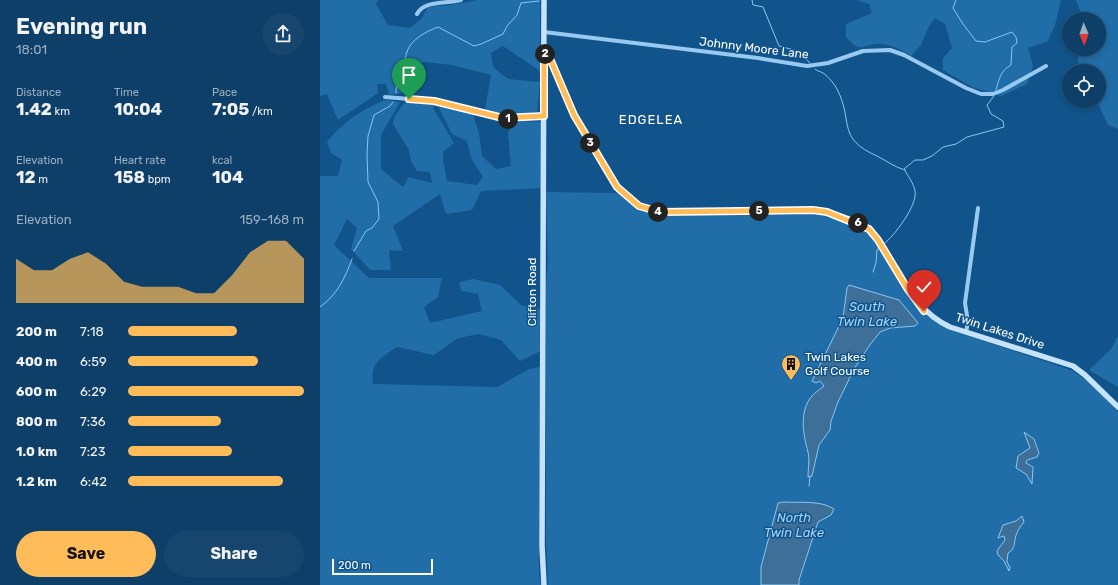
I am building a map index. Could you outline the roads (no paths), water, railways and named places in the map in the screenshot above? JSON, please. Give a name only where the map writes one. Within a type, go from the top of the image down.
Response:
[{"type":"street","points":[[417,14],[421,8],[429,4],[461,0]]},
{"type":"street","name":"Clifton Road","points":[[544,0],[542,546],[544,585]]},
{"type":"street","name":"Johnny Moore Lane","points":[[544,32],[758,58],[806,66],[828,63],[863,51],[890,50],[904,55],[977,93],[998,93],[1046,66]]},
{"type":"street","name":"Twin Lakes Drive","points":[[544,53],[551,61],[574,115],[614,183],[625,195],[639,206],[660,212],[821,211],[861,225],[872,232],[882,245],[907,288],[924,311],[942,324],[1073,366],[1085,375],[1118,407]]},
{"type":"street","points":[[385,97],[434,101],[503,118],[544,116]]},
{"type":"street","points":[[966,332],[968,322],[965,303],[978,208]]},
{"type":"water","name":"South Twin Lake","points":[[849,285],[899,300],[918,323],[915,326],[890,328],[880,332],[869,346],[854,369],[838,402],[831,421],[830,430],[819,445],[812,476],[808,477],[809,455],[803,423],[805,409],[812,396],[824,386],[820,381],[816,383],[812,381],[843,318],[847,288]]},
{"type":"water","points":[[1024,432],[1034,439],[1039,453],[1037,457],[1027,460],[1026,463],[1033,467],[1032,484],[1026,474],[1016,468],[1018,456],[1030,448]]},
{"type":"water","name":"North Twin Lake","points":[[810,502],[823,504],[834,509],[831,515],[818,522],[799,580],[799,585],[761,585],[761,567],[778,503]]},
{"type":"water","points":[[1022,516],[1024,522],[1016,536],[1013,549],[1008,553],[1007,562],[1010,567],[1009,571],[1004,561],[998,555],[997,551],[1005,540],[1004,536],[998,538],[1003,525],[1016,521]]},
{"type":"waterway","points":[[752,0],[753,5],[763,7],[779,46],[798,51],[810,63]]},
{"type":"waterway","points":[[956,0],[953,8],[976,41],[985,42],[1012,32],[1016,37],[1017,43],[1012,47],[1011,65],[1002,73],[996,90]]},
{"type":"waterway","points":[[396,93],[397,78],[404,74],[405,58],[409,48],[415,40],[424,34],[438,27],[474,46],[481,44],[503,34],[507,26],[517,15],[521,3],[539,1]]},
{"type":"waterway","points":[[815,69],[827,76],[837,89],[845,111],[848,128],[856,143],[894,166],[905,170]]},
{"type":"waterway","points":[[884,244],[904,220],[913,204],[915,197],[915,191],[911,180],[904,169],[915,160],[923,160],[932,156],[943,147],[956,144],[967,137],[1004,127],[1003,121],[991,114],[987,105],[994,96]]},
{"type":"waterway","points":[[354,251],[366,231],[372,228],[379,219],[378,202],[368,182],[368,136],[374,115],[390,106],[393,102]]},
{"type":"waterway","points":[[873,272],[876,263],[877,250],[880,247]]},
{"type":"waterway","points":[[320,307],[336,292],[352,259]]},
{"type":"waterway","points":[[809,486],[810,476]]},
{"type":"place","name":"Twin Lakes Golf Course","points":[[791,381]]},
{"type":"district","name":"EDGELEA","points":[[651,119]]}]
